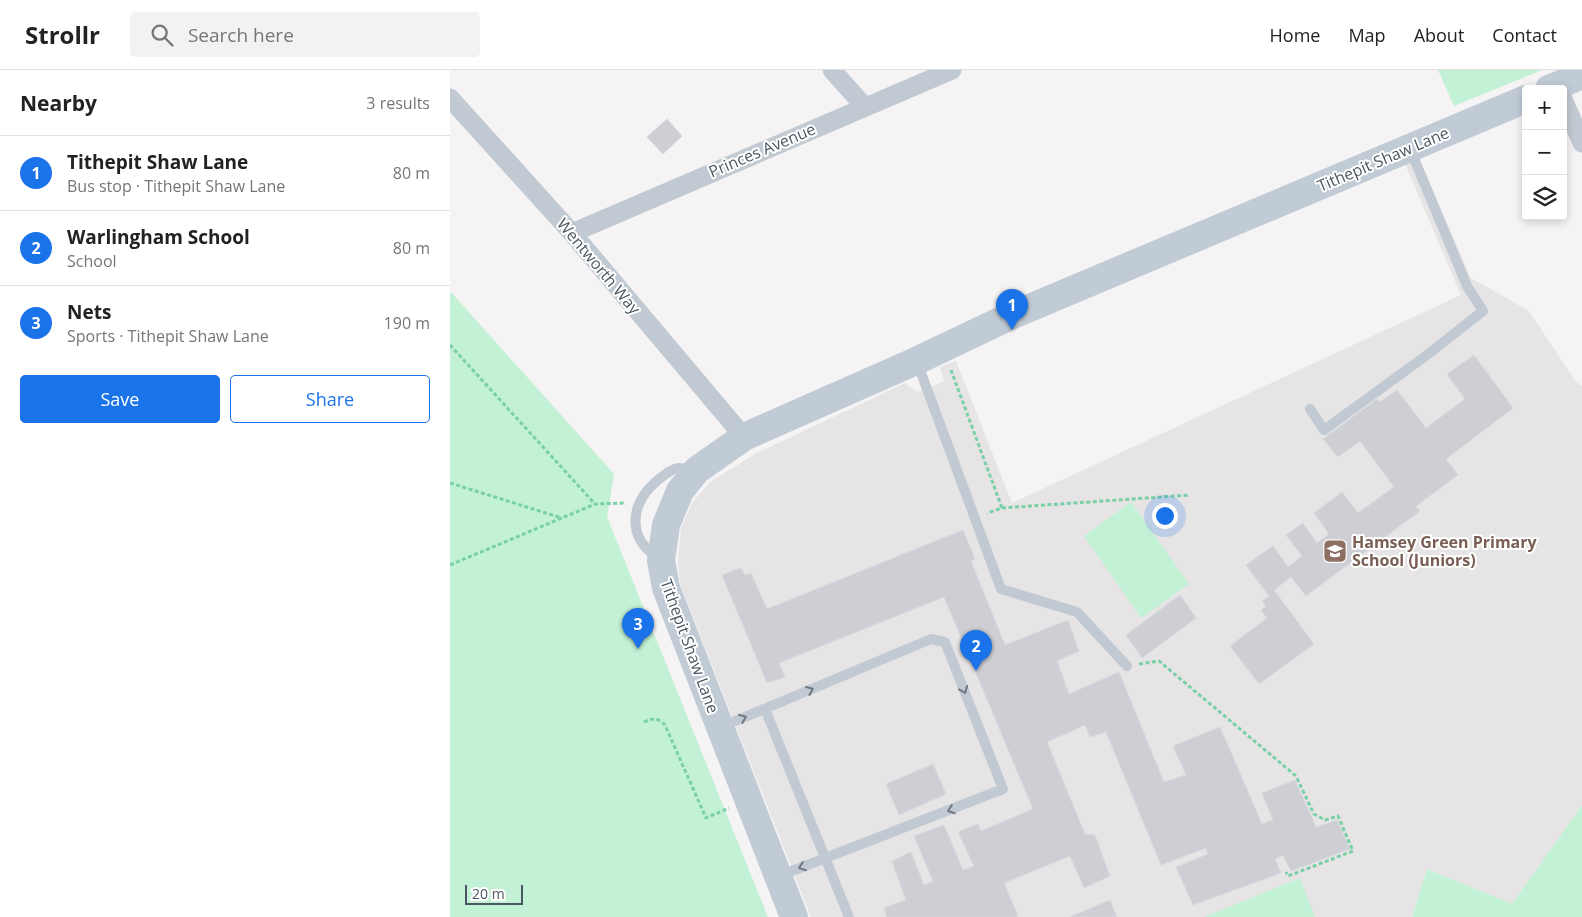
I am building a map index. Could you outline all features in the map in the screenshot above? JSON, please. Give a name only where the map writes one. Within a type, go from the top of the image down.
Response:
[{"type":"street","points":[[832,70],[864,106]]},
{"type":"street","name":"Princes Avenue","points":[[572,233],[864,106],[952,70]]},
{"type":"street","points":[[1566,85],[1582,75]]},
{"type":"street","name":"Wentworth Way","points":[[450,98],[572,233],[744,437]]},
{"type":"street","name":"Tithepit Shaw Lane","points":[[794,917],[666,588],[662,560],[666,525],[680,492],[697,470],[744,437],[916,361],[1015,314],[1522,101]]},
{"type":"street","points":[[1567,112],[1582,143]]},
{"type":"lane","points":[[1310,409],[1324,430],[1427,355],[1483,311],[1467,286],[1409,148]]},
{"type":"lane","points":[[916,361],[1001,589],[1077,612],[1127,666]]},
{"type":"lane","points":[[662,560],[649,552],[639,540],[635,521],[638,504],[646,489],[663,476],[677,468],[697,470]]},
{"type":"lane","points":[[720,727],[931,639],[945,642],[1003,789],[778,876]]},
{"type":"lane","points":[[765,709],[827,858],[849,917]]},
{"type":"path","points":[[450,345],[594,504]]},
{"type":"path","points":[[942,349],[1002,508]]},
{"type":"path","points":[[450,483],[562,518]]},
{"type":"path","points":[[974,517],[1002,508],[1190,496]]},
{"type":"path","points":[[450,565],[594,504],[638,504]]},
{"type":"path","points":[[1127,666],[1159,661],[1296,776],[1314,814],[1325,820],[1338,816],[1353,850],[1288,876],[1286,872]]},
{"type":"path","points":[[644,722],[653,718],[660,720],[665,725],[706,818],[748,801]]},
{"type":"shaded area","points":[[1419,158],[1471,278],[1529,311],[1576,382],[1582,386],[1582,805],[1512,904],[1427,869],[1412,917],[811,917],[680,584],[678,560],[681,528],[692,503],[710,482],[755,454],[905,383],[917,392],[944,381],[940,367],[956,361],[1012,503],[1461,295],[1405,164]]},
{"type":"green space","points":[[1438,70],[1542,70],[1454,106]]},
{"type":"green space","points":[[450,291],[614,474],[607,517],[768,917],[450,917]]},
{"type":"green space","points":[[1131,502],[1189,584],[1141,618],[1084,536]]},
{"type":"green space","points":[[1582,805],[1582,917],[1412,917],[1427,869],[1512,904]]},
{"type":"green space","points":[[1300,878],[1315,917],[1204,917]]},
{"type":"building","points":[[667,119],[682,136],[663,154],[647,137]]},
{"type":"building","points":[[1474,355],[1513,408],[1446,459],[1458,475],[1416,506],[1420,511],[1306,596],[1291,577],[1274,590],[1314,644],[1259,684],[1230,646],[1267,618],[1261,610],[1266,606],[1262,601],[1269,596],[1246,565],[1273,546],[1288,567],[1302,556],[1286,535],[1303,523],[1317,543],[1329,534],[1314,513],[1342,492],[1358,513],[1394,487],[1360,441],[1338,457],[1323,439],[1377,399],[1380,402],[1397,390],[1426,428],[1465,399],[1447,374]]},
{"type":"building","points":[[963,530],[975,559],[971,561],[1005,645],[1068,620],[1079,651],[1057,661],[1069,694],[1119,672],[1164,782],[1186,775],[1173,746],[1220,727],[1262,824],[1273,820],[1262,793],[1295,780],[1316,827],[1337,820],[1350,849],[1291,871],[1283,855],[1275,859],[1281,873],[1193,905],[1176,867],[1208,854],[1206,848],[1161,865],[1106,732],[1090,737],[1085,725],[1047,742],[1085,834],[1095,835],[1110,876],[1084,888],[1070,856],[1004,883],[1018,916],[1016,917],[887,917],[884,908],[906,900],[892,861],[911,852],[924,885],[933,881],[914,836],[944,825],[963,870],[974,866],[958,832],[978,824],[981,831],[1033,809],[944,597],[779,663],[785,677],[767,683],[722,575],[741,568],[745,575],[751,573],[767,609]]},
{"type":"building","points":[[1180,595],[1196,618],[1142,658],[1126,635]]},
{"type":"building","points":[[933,764],[946,794],[899,815],[886,784]]},
{"type":"building","points":[[1110,900],[1117,917],[1070,917]]},
{"type":"place","name":"Tithepit Shaw Lane","points":[[1012,330]]},
{"type":"place","name":"Hamsey Green Primary School (Juniors)","points":[[1335,551]]},
{"type":"place","name":"Nets","points":[[638,649]]},
{"type":"place","name":"Warlingham School","points":[[976,671]]}]
